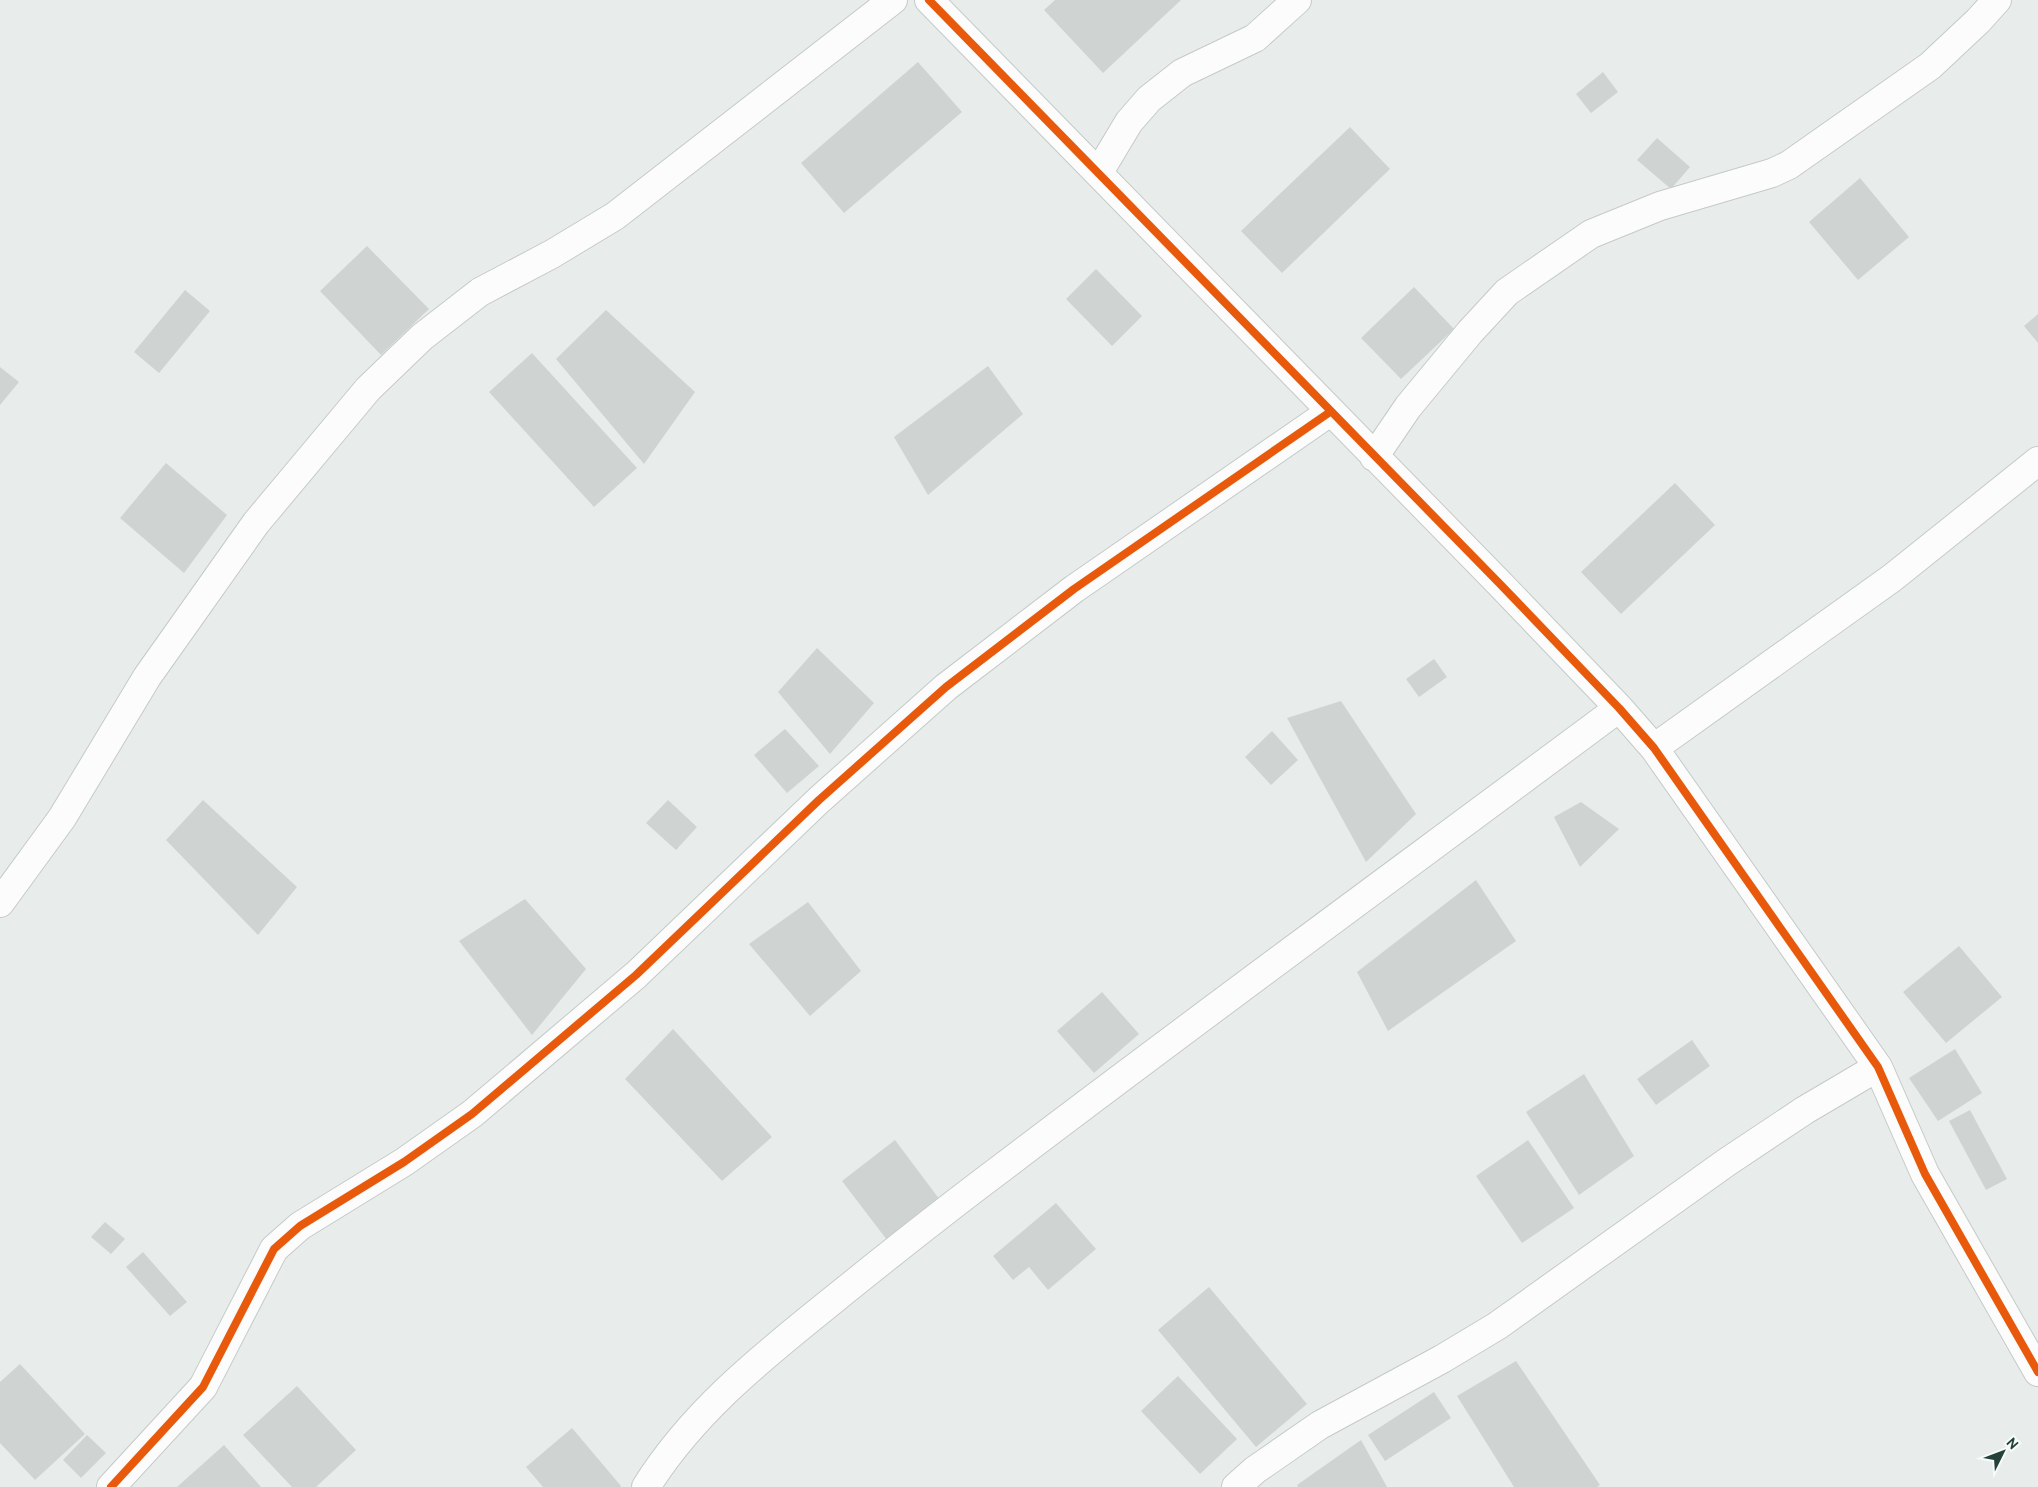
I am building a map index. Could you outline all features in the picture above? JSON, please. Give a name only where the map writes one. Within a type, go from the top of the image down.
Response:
[{"type":"street","points":[[0,902],[62,818],[147,677],[256,523],[368,389],[422,337],[480,292],[552,254],[614,216],[893,0]]},
{"type":"street","points":[[930,0],[1619,708],[1654,748],[1878,1067],[1925,1174],[2038,1372]]},
{"type":"street","points":[[1099,172],[1129,122],[1149,99],[1182,73],[1255,38],[1297,0]]},
{"type":"street","points":[[1374,457],[1408,407],[1470,332],[1507,292],[1591,234],[1660,206],[1772,173],[1789,165],[1930,66],[1978,21],[1997,0]]},
{"type":"street","points":[[111,1487],[203,1387],[274,1249],[300,1226],[412,1156],[472,1114],[636,975],[819,800],[946,687],[1074,589],[1330,412]]},
{"type":"street","points":[[1654,748],[1892,578],[2038,461]]},
{"type":"street","points":[[646,1487],[662,1461],[723,1393],[760,1360],[910,1237],[1115,1082],[1619,708]]},
{"type":"street","points":[[1236,1487],[1255,1470],[1320,1425],[1442,1359],[1498,1326],[1727,1162],[1805,1110],[1878,1067]]},
{"type":"building","points":[[1055,0],[1181,0],[1103,73],[1044,10]]},
{"type":"building","points":[[918,62],[962,112],[844,213],[801,163]]},
{"type":"building","points":[[1603,72],[1618,92],[1591,113],[1576,94]]},
{"type":"building","points":[[1350,127],[1390,169],[1282,273],[1241,231]]},
{"type":"building","points":[[1657,138],[1690,167],[1671,189],[1637,160]]},
{"type":"building","points":[[1860,178],[1909,237],[1858,280],[1809,222]]},
{"type":"building","points":[[367,246],[429,309],[381,355],[320,291]]},
{"type":"building","points":[[1096,269],[1142,316],[1112,346],[1066,299]]},
{"type":"building","points":[[1414,287],[1454,329],[1401,379],[1361,338]]},
{"type":"building","points":[[185,290],[210,311],[159,373],[134,352]]},
{"type":"building","points":[[606,310],[695,392],[644,464],[556,359]]},
{"type":"building","points":[[2038,314],[2038,343],[2024,326]]},
{"type":"building","points":[[532,353],[637,468],[594,507],[489,392]]},
{"type":"building","points":[[988,366],[1023,414],[928,495],[894,437]]},
{"type":"building","points":[[0,367],[19,382],[0,405]]},
{"type":"building","points":[[166,463],[227,515],[184,573],[120,518]]},
{"type":"building","points":[[1675,483],[1715,525],[1621,614],[1581,572]]},
{"type":"building","points":[[817,648],[874,703],[830,754],[778,692]]},
{"type":"building","points":[[1434,659],[1447,677],[1419,697],[1406,679]]},
{"type":"building","points":[[1341,701],[1416,814],[1366,862],[1287,718]]},
{"type":"building","points":[[785,729],[819,766],[787,793],[754,755]]},
{"type":"building","points":[[1272,731],[1298,760],[1271,785],[1245,757]]},
{"type":"building","points":[[203,800],[297,887],[258,935],[166,840]]},
{"type":"building","points":[[668,800],[697,827],[676,850],[646,823]]},
{"type":"building","points":[[1581,802],[1619,829],[1580,867],[1554,817]]},
{"type":"building","points":[[1476,880],[1516,941],[1388,1031],[1357,972]]},
{"type":"building","points":[[525,899],[586,969],[532,1035],[459,941]]},
{"type":"building","points":[[808,902],[861,971],[810,1016],[749,944]]},
{"type":"building","points":[[1959,946],[2002,997],[1946,1043],[1903,992]]},
{"type":"building","points":[[1102,992],[1139,1034],[1094,1073],[1057,1031]]},
{"type":"building","points":[[673,1029],[772,1137],[722,1181],[625,1079]]},
{"type":"building","points":[[1692,1040],[1710,1066],[1656,1105],[1637,1079]]},
{"type":"building","points":[[1955,1049],[1982,1093],[1938,1121],[1909,1078]]},
{"type":"building","points":[[1584,1074],[1634,1156],[1579,1195],[1526,1112]]},
{"type":"building","points":[[1970,1110],[2007,1179],[1986,1190],[1949,1121]]},
{"type":"building","points":[[895,1140],[940,1200],[887,1240],[842,1181]]},
{"type":"building","points":[[1528,1140],[1574,1208],[1522,1243],[1476,1176]]},
{"type":"building","points":[[1056,1203],[1096,1249],[1048,1290],[1029,1267],[1013,1280],[993,1256]]},
{"type":"building","points":[[105,1222],[125,1239],[111,1254],[91,1237]]},
{"type":"building","points":[[143,1252],[187,1302],[170,1316],[126,1267]]},
{"type":"building","points":[[1209,1287],[1307,1404],[1256,1447],[1158,1330]]},
{"type":"building","points":[[1516,1361],[1600,1485],[1597,1487],[1514,1487],[1457,1396]]},
{"type":"building","points":[[20,1364],[85,1434],[35,1480],[0,1443],[0,1382]]},
{"type":"building","points":[[1178,1376],[1237,1439],[1200,1474],[1141,1411]]},
{"type":"building","points":[[297,1386],[356,1450],[316,1487],[292,1487],[243,1435]]},
{"type":"building","points":[[1434,1392],[1451,1418],[1385,1461],[1368,1435]]},
{"type":"building","points":[[572,1428],[620,1487],[543,1487],[526,1467]]},
{"type":"building","points":[[87,1435],[106,1453],[81,1478],[63,1460]]},
{"type":"building","points":[[1361,1440],[1387,1487],[1298,1487],[1297,1485]]},
{"type":"building","points":[[224,1445],[261,1487],[177,1487]]},
{"type":"cycle path","points":[[929,0],[1500,584],[1619,708],[1654,748],[1878,1067],[1925,1174],[2038,1372]]},
{"type":"cycle path","points":[[111,1487],[203,1387],[274,1249],[300,1226],[404,1162],[472,1114],[636,975],[819,800],[946,687],[1074,589],[1330,412]]}]
